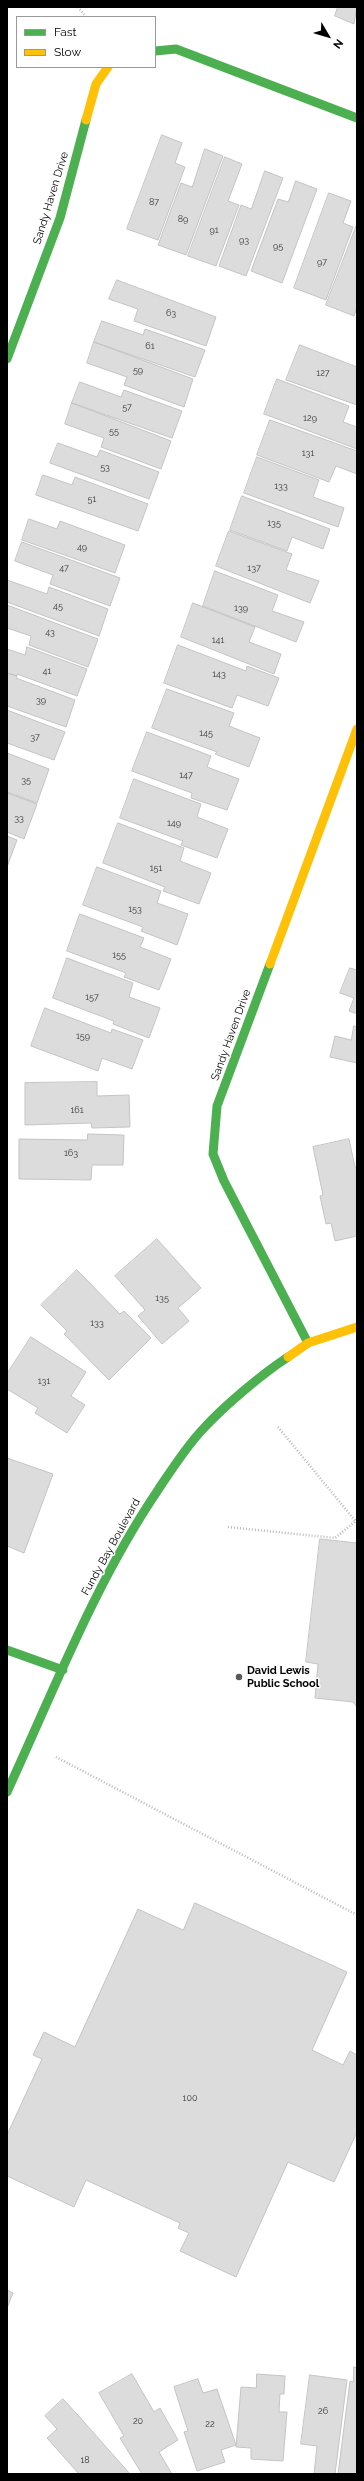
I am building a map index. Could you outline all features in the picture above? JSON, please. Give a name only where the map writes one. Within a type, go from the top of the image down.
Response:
[{"type":"street","points":[[156,51],[176,49],[357,118]]},
{"type":"street","name":"Sandy Haven Drive","points":[[7,359],[60,218],[96,84],[107,68]]},
{"type":"street","name":"Sandy Haven Drive","points":[[308,1343],[224,1181],[213,1154],[217,1106],[357,729]]},
{"type":"street","name":"Fundy Bay Boulevard","points":[[7,1792],[97,1595],[134,1525],[167,1476],[203,1429],[274,1366],[308,1343],[357,1327]]},
{"type":"street","points":[[7,1650],[63,1670]]},
{"type":"path","points":[[78,7],[85,16]]},
{"type":"path","points":[[228,1527],[335,1538],[356,1521],[278,1427]]},
{"type":"path","points":[[28,1744],[72,1764],[357,1915]]},
{"type":"building","points":[[338,7],[357,7],[354,24],[335,16]]},
{"type":"building","points":[[162,135],[182,143],[175,163],[185,167],[158,240],[127,229]]},
{"type":"building","points":[[205,149],[223,156],[186,255],[158,245],[181,183],[192,187]]},
{"type":"building","points":[[225,157],[242,164],[228,201],[239,205],[216,266],[188,256]]},
{"type":"building","points":[[265,171],[283,178],[246,276],[219,266],[241,205],[251,209]]},
{"type":"building","points":[[296,181],[317,189],[282,283],[251,271],[278,199],[288,202]]},
{"type":"building","points":[[329,193],[351,201],[343,223],[353,227],[326,300],[294,288]]},
{"type":"building","points":[[357,224],[357,307],[354,316],[326,305]]},
{"type":"building","points":[[117,280],[216,317],[206,346],[134,321],[138,309],[109,299]]},
{"type":"building","points":[[102,321],[143,335],[145,329],[205,350],[195,377],[94,342]]},
{"type":"building","points":[[94,342],[193,379],[184,407],[124,385],[127,377],[87,363]]},
{"type":"building","points":[[300,345],[357,367],[357,405],[286,380]]},
{"type":"building","points":[[277,379],[349,406],[343,422],[357,427],[357,449],[264,414]]},
{"type":"building","points":[[80,382],[121,397],[124,390],[182,411],[172,438],[72,403]]},
{"type":"building","points":[[72,403],[171,441],[161,469],[101,447],[104,438],[65,424]]},
{"type":"building","points":[[270,420],[357,451],[357,474],[336,466],[329,482],[257,455]]},
{"type":"building","points":[[58,443],[97,457],[100,450],[159,472],[149,499],[50,463]]},
{"type":"building","points":[[257,457],[319,480],[313,497],[344,508],[338,527],[244,493]]},
{"type":"building","points":[[43,475],[72,485],[75,477],[148,504],[138,531],[36,495]]},
{"type":"building","points":[[242,496],[330,529],[323,549],[292,537],[287,551],[230,530]]},
{"type":"building","points":[[29,519],[57,529],[60,521],[125,545],[115,573],[22,540]]},
{"type":"building","points":[[229,531],[292,554],[286,570],[319,581],[310,603],[216,566]]},
{"type":"building","points":[[22,542],[120,578],[110,606],[50,584],[53,575],[15,561]]},
{"type":"building","points":[[215,571],[278,595],[272,611],[304,622],[296,642],[203,606]]},
{"type":"building","points":[[7,580],[47,594],[49,587],[108,609],[99,636],[7,602]]},
{"type":"building","points":[[193,603],[255,627],[249,642],[281,654],[274,674],[181,637]]},
{"type":"building","points":[[7,605],[98,639],[88,667],[29,645],[31,636],[7,628]]},
{"type":"building","points":[[178,645],[246,671],[247,666],[279,678],[268,706],[237,695],[232,708],[164,683]]},
{"type":"building","points":[[27,647],[87,669],[77,696],[17,674],[17,676],[7,673],[7,649],[25,655]]},
{"type":"building","points":[[7,673],[17,676],[16,678],[75,700],[66,727],[7,706]]},
{"type":"building","points":[[167,689],[234,713],[229,726],[260,738],[249,767],[215,754],[217,752],[152,728]]},
{"type":"building","points":[[7,710],[65,732],[54,760],[7,743]]},
{"type":"building","points":[[147,732],[211,756],[207,767],[239,779],[227,810],[191,798],[192,793],[132,771]]},
{"type":"building","points":[[7,753],[49,769],[37,803],[7,792]]},
{"type":"building","points":[[134,779],[201,804],[197,817],[228,829],[217,858],[181,845],[183,841],[120,818]]},
{"type":"building","points":[[7,793],[37,804],[24,839],[7,832]]},
{"type":"building","points":[[118,823],[184,848],[180,861],[211,873],[199,904],[163,891],[165,887],[103,863]]},
{"type":"building","points":[[7,836],[17,840],[7,867]]},
{"type":"building","points":[[97,867],[161,891],[157,903],[188,914],[177,945],[141,931],[143,927],[83,905]]},
{"type":"building","points":[[80,914],[144,938],[140,947],[171,959],[159,990],[124,977],[126,973],[67,951]]},
{"type":"building","points":[[67,958],[133,983],[129,997],[160,1008],[149,1038],[113,1024],[114,1021],[53,998]]},
{"type":"building","points":[[350,968],[357,970],[357,1014],[349,1011],[354,998],[340,993]]},
{"type":"building","points":[[45,1008],[111,1033],[112,1029],[143,1040],[132,1069],[102,1058],[98,1071],[31,1046]]},
{"type":"building","points":[[354,1026],[357,1027],[357,1063],[330,1057],[335,1036],[351,1040]]},
{"type":"building","points":[[97,1082],[97,1096],[129,1095],[130,1127],[92,1128],[91,1123],[25,1125],[25,1083]]},
{"type":"building","points":[[88,1134],[124,1135],[123,1165],[92,1165],[91,1180],[19,1179],[19,1139],[87,1140]]},
{"type":"building","points":[[349,1139],[355,1167],[357,1167],[357,1236],[335,1241],[331,1223],[326,1224],[320,1196],[323,1195],[313,1147]]},
{"type":"building","points":[[157,1239],[201,1288],[178,1308],[189,1321],[162,1344],[138,1316],[145,1310],[115,1276]]},
{"type":"building","points":[[77,1270],[120,1314],[124,1311],[151,1338],[109,1380],[64,1334],[67,1331],[41,1305]]},
{"type":"building","points":[[31,1337],[86,1372],[71,1396],[85,1405],[67,1433],[35,1413],[38,1408],[7,1389],[7,1374]]},
{"type":"building","points":[[7,1458],[53,1474],[24,1553],[7,1546]]},
{"type":"building","points":[[320,1539],[357,1543],[357,1707],[353,1702],[315,1698],[318,1664],[306,1662]]},
{"type":"building","points":[[195,1903],[347,1972],[312,2050],[343,2065],[350,2051],[357,2055],[357,2132],[334,2182],[288,2162],[236,2277],[180,2251],[189,2233],[178,2228],[180,2223],[86,2180],[74,2207],[7,2176],[7,2135],[42,2059],[33,2055],[44,2032],[75,2047],[138,1909],[183,1930]]},
{"type":"building","points":[[7,2290],[13,2293],[7,2308]]},
{"type":"building","points":[[354,2367],[357,2368],[357,2474],[338,2474],[350,2381],[353,2382]]},
{"type":"building","points":[[132,2374],[154,2412],[160,2408],[178,2440],[159,2452],[172,2474],[142,2474],[120,2438],[124,2436],[99,2393]]},
{"type":"building","points":[[257,2374],[285,2376],[284,2394],[280,2394],[279,2412],[287,2412],[283,2461],[251,2459],[251,2448],[236,2447],[241,2387],[256,2388]]},
{"type":"building","points":[[310,2375],[347,2380],[335,2474],[314,2474],[317,2446],[301,2444]]},
{"type":"building","points":[[198,2379],[203,2393],[217,2389],[236,2445],[221,2450],[225,2462],[197,2471],[184,2432],[188,2431],[174,2387]]},
{"type":"building","points":[[63,2399],[130,2474],[79,2474],[47,2438],[57,2429],[45,2416]]},
{"type":"traffic: fast","points":[[156,51],[176,49],[357,118]]},
{"type":"traffic: fast","points":[[7,359],[60,218],[86,120]]},
{"type":"traffic: fast","points":[[270,964],[217,1106],[213,1154],[224,1181],[308,1343]]},
{"type":"traffic: fast","points":[[7,1792],[76,1638],[114,1562],[135,1525],[174,1466],[197,1436],[232,1401],[255,1381],[288,1357]]},
{"type":"traffic: fast","points":[[7,1650],[63,1670]]},
{"type":"traffic: slow","points":[[86,120],[96,84],[107,68]]},
{"type":"traffic: slow","points":[[270,964],[357,729]]},
{"type":"traffic: slow","points":[[288,1357],[308,1343],[357,1327]]},
{"type":"place","name":"David Lewis Public School","points":[[239,1677]]}]
